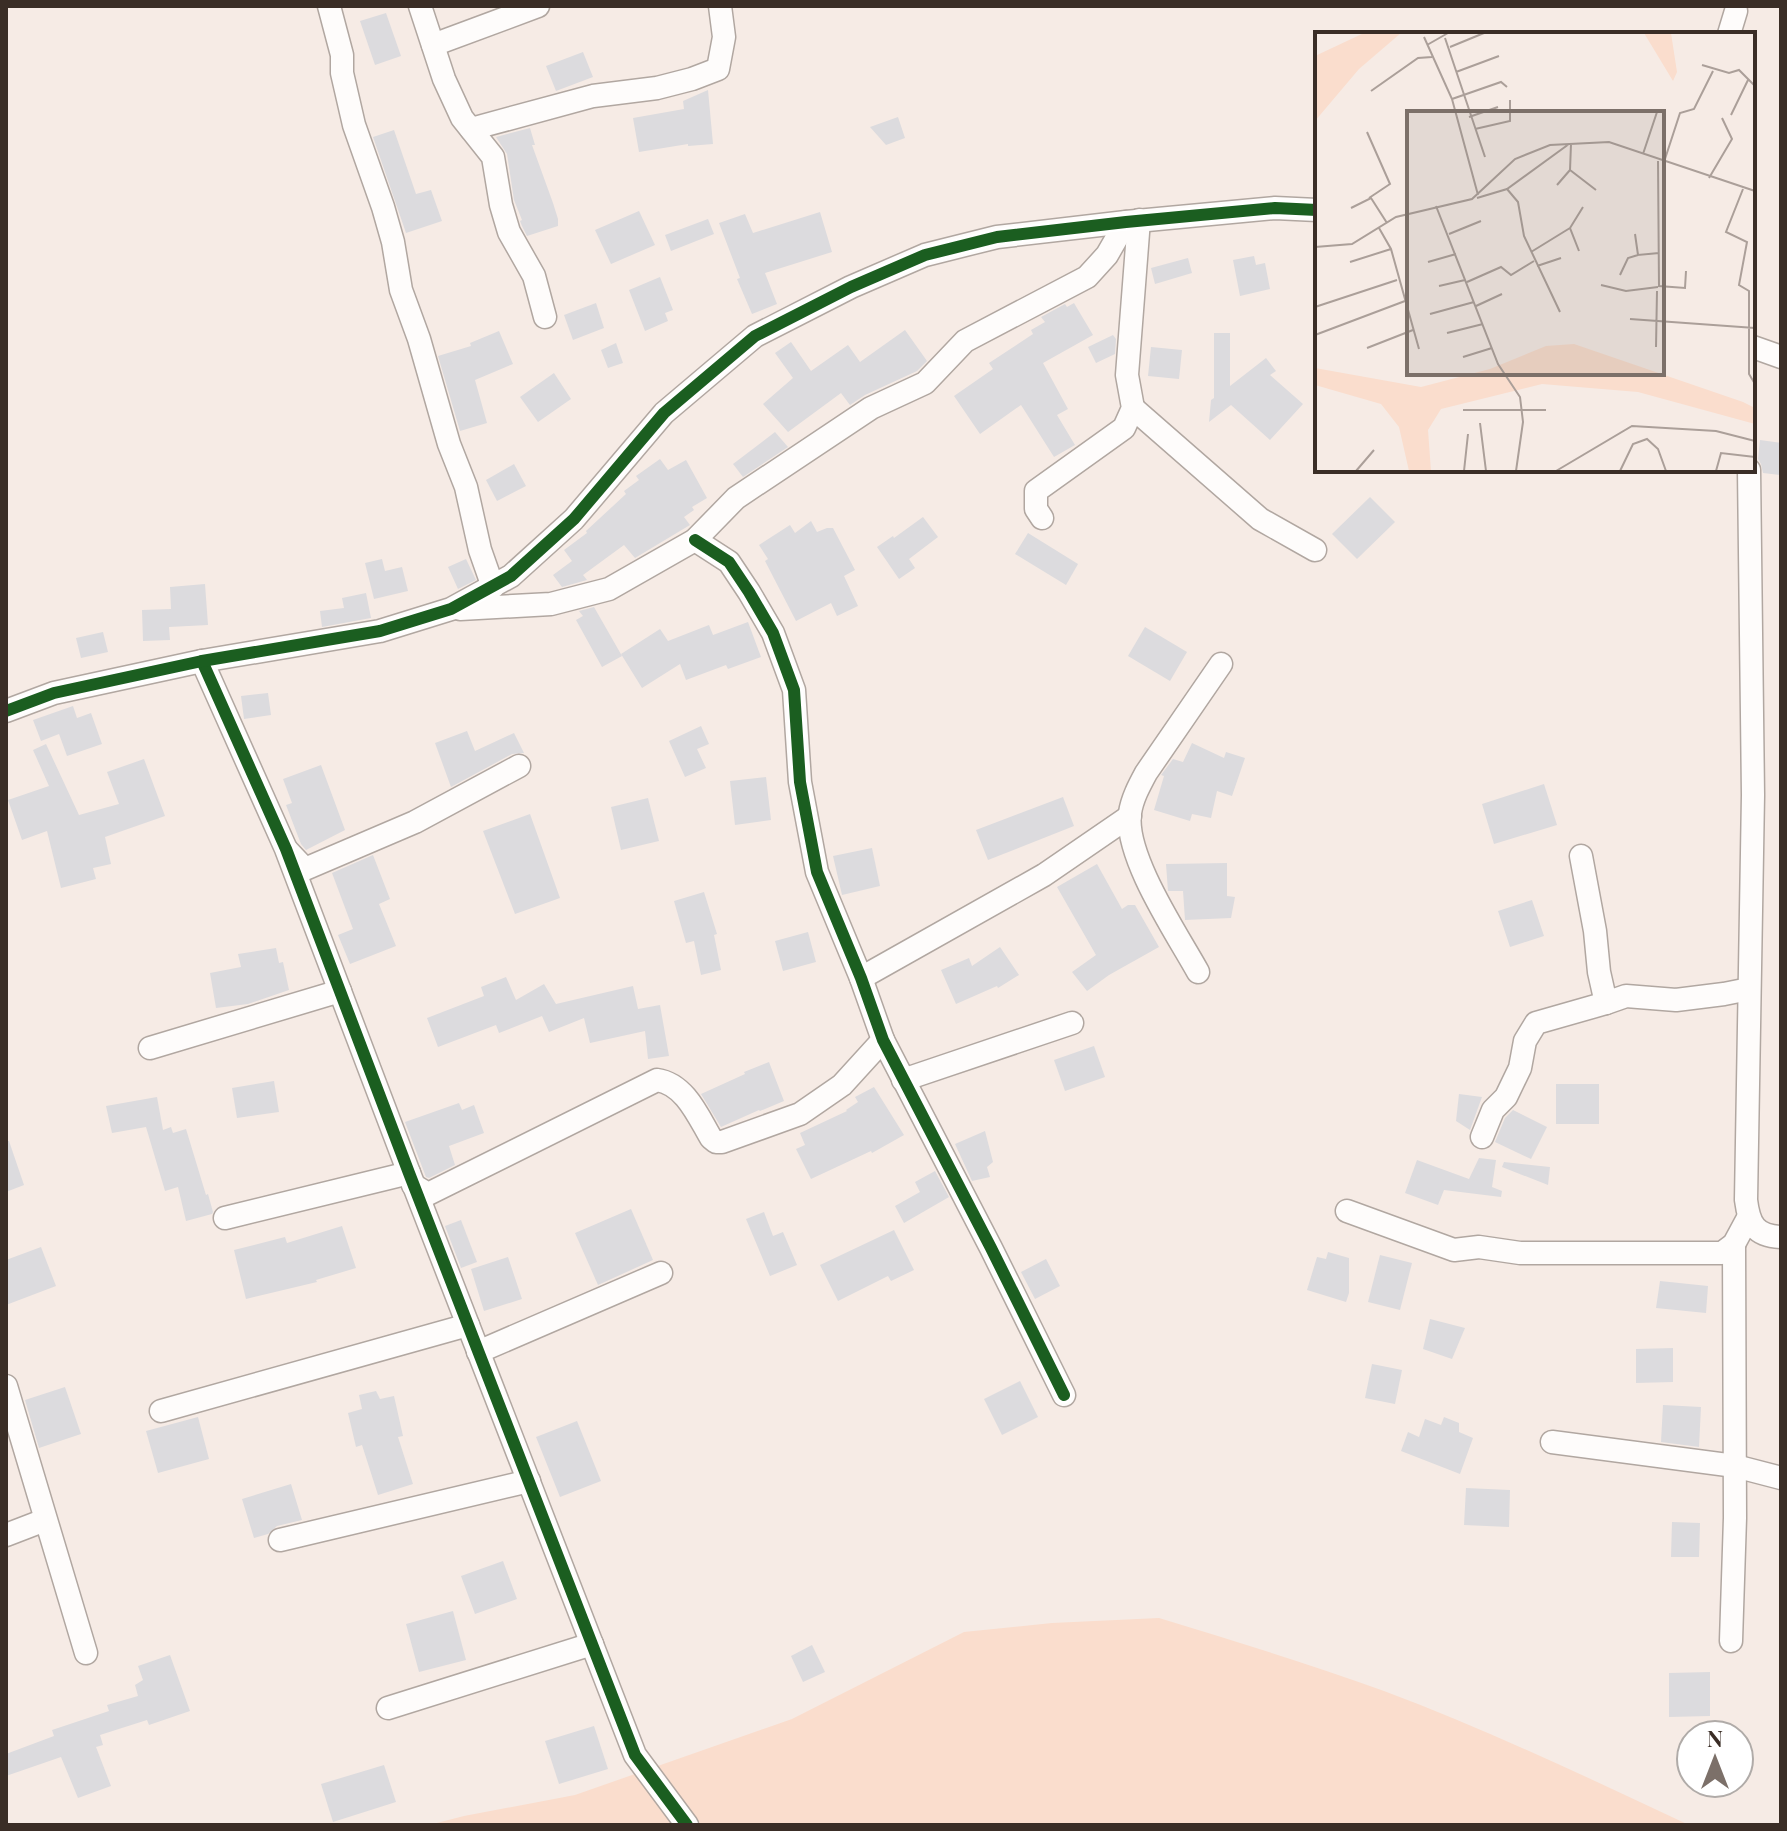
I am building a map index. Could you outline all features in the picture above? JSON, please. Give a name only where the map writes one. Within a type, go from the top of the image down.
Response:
[{"type":"street","points":[[329,6],[342,55],[342,73],[354,125],[383,207],[401,290],[419,339],[449,444],[466,487],[480,550],[493,587]]},
{"type":"street","points":[[420,6],[444,79],[462,118],[493,157],[509,232],[534,276],[545,317]]},
{"type":"street","points":[[433,45],[538,6]]},
{"type":"street","points":[[471,129],[593,96],[646,90],[692,79],[718,69],[724,37],[720,6]]},
{"type":"street","points":[[1730,32],[1736,11]]},
{"type":"street","points":[[6,711],[54,693],[202,661],[380,631],[451,609],[511,576],[574,519],[664,413],[755,336],[851,287],[925,255],[997,237],[1133,221],[1275,208],[1315,210]]},
{"type":"street","points":[[1042,518],[1036,509],[1036,491],[1124,428],[1133,408],[1127,363],[1133,221]]},
{"type":"street","points":[[451,609],[551,604],[609,589],[695,540],[736,498],[871,408],[925,383],[965,341],[1087,277],[1133,221]]},
{"type":"street","points":[[1755,348],[1781,357]]},
{"type":"street","points":[[1133,408],[1260,519],[1315,550]]},
{"type":"street","points":[[1749,472],[1753,795],[1746,1200],[1748,1218],[1755,1229],[1768,1236],[1781,1237]]},
{"type":"street","points":[[695,540],[729,562],[773,633],[794,690],[800,782],[817,872],[883,1040],[1064,1395]]},
{"type":"street","points":[[202,661],[286,849],[635,1755],[687,1825]]},
{"type":"street","points":[[1198,972],[1149,885],[1133,846],[1130,816],[1136,792],[1146,773],[1221,664]]},
{"type":"street","points":[[286,849],[305,869],[415,822],[519,766]]},
{"type":"street","points":[[861,978],[1044,875],[1130,816]]},
{"type":"street","points":[[1581,856],[1606,1003]]},
{"type":"street","points":[[1482,1137],[1493,1110],[1506,1097],[1520,1068],[1525,1041],[1536,1023],[1626,996],[1676,1000],[1749,989]]},
{"type":"street","points":[[150,1048],[340,991]]},
{"type":"street","points":[[903,1080],[1072,1023]]},
{"type":"street","points":[[411,1179],[428,1194],[657,1080],[674,1085],[688,1100],[711,1138],[722,1142],[800,1114],[842,1085],[883,1040]]},
{"type":"street","points":[[225,1218],[411,1179]]},
{"type":"street","points":[[1347,1211],[1454,1250],[1479,1247],[1520,1253],[1722,1253],[1734,1244],[1748,1218]]},
{"type":"street","points":[[1731,1641],[1735,1518],[1734,1244]]},
{"type":"street","points":[[478,1352],[661,1273]]},
{"type":"street","points":[[161,1411],[468,1325]]},
{"type":"street","points":[[6,1386],[86,1653]]},
{"type":"street","points":[[1552,1442],[1735,1466],[1781,1478]]},
{"type":"street","points":[[280,1540],[529,1481]]},
{"type":"street","points":[[6,1535],[45,1520]]},
{"type":"street","points":[[388,1708],[592,1644]]},
{"type":"shaded area","points":[[1159,1618],[1328,1671],[1423,1706],[1689,1825],[429,1825],[575,1795],[792,1719],[964,1632],[1052,1623]]},
{"type":"building","points":[[386,13],[401,56],[375,65],[360,21]]},
{"type":"building","points":[[583,52],[593,77],[556,91],[546,66]]},
{"type":"building","points":[[708,90],[713,144],[688,144],[639,152],[633,118],[684,109],[683,101]]},
{"type":"building","points":[[898,117],[905,138],[886,145],[870,127]]},
{"type":"building","points":[[530,128],[535,145],[532,145],[558,226],[527,236],[514,200],[507,154],[496,137]]},
{"type":"building","points":[[394,130],[416,194],[431,190],[442,221],[406,233],[373,137]]},
{"type":"building","points":[[639,211],[655,245],[611,264],[595,230]]},
{"type":"building","points":[[820,212],[832,252],[765,273],[777,304],[752,314],[719,223],[745,214],[753,233]]},
{"type":"building","points":[[708,219],[714,234],[671,251],[665,235]]},
{"type":"building","points":[[1254,256],[1256,265],[1265,263],[1270,289],[1240,296],[1233,260]]},
{"type":"building","points":[[1188,258],[1192,273],[1155,284],[1151,268]]},
{"type":"building","points":[[660,277],[673,310],[665,313],[668,321],[645,331],[629,290]]},
{"type":"building","points":[[596,303],[604,328],[573,340],[564,315]]},
{"type":"building","points":[[1074,303],[1093,335],[1043,363],[1068,409],[1057,415],[1075,445],[1054,457],[1021,405],[980,434],[954,396],[993,369],[989,363],[1033,334],[1031,330],[1045,322],[1041,317],[1065,304],[1067,307]]},
{"type":"building","points":[[905,330],[927,361],[917,371],[850,405],[841,393],[788,432],[763,404],[793,378],[775,353],[791,342],[811,371],[848,345],[860,362]]},
{"type":"building","points":[[499,331],[513,364],[475,380],[487,423],[460,431],[438,356],[471,346],[470,343]]},
{"type":"building","points":[[1214,333],[1230,333],[1230,386],[1266,358],[1276,371],[1270,375],[1303,404],[1270,440],[1231,405],[1209,422],[1211,400],[1214,398]]},
{"type":"building","points":[[1113,335],[1116,339],[1115,354],[1096,363],[1088,347]]},
{"type":"building","points":[[616,343],[623,363],[608,368],[601,350]]},
{"type":"building","points":[[1151,347],[1182,350],[1179,379],[1148,376]]},
{"type":"building","points":[[554,373],[571,399],[538,422],[520,397]]},
{"type":"building","points":[[775,432],[788,447],[743,477],[733,464]]},
{"type":"building","points":[[1760,440],[1781,443],[1781,475],[1763,473],[1758,459]]},
{"type":"building","points":[[660,459],[668,470],[686,460],[707,498],[692,507],[694,510],[684,517],[690,525],[635,558],[624,545],[583,575],[587,580],[562,587],[553,575],[572,561],[564,550],[587,533],[626,494],[624,491],[639,480],[636,476]]},
{"type":"building","points":[[514,464],[526,486],[497,501],[486,480]]},
{"type":"building","points":[[1370,497],[1395,522],[1357,559],[1332,534]]},
{"type":"building","points":[[923,517],[938,537],[909,559],[915,568],[899,579],[877,547]]},
{"type":"building","points":[[811,521],[817,532],[833,528],[855,570],[844,576],[858,606],[837,616],[831,603],[796,621],[759,545],[790,525],[795,533]]},
{"type":"building","points":[[1028,533],[1078,564],[1066,585],[1015,554]]},
{"type":"building","points":[[382,559],[385,571],[402,567],[408,591],[374,599],[365,563]]},
{"type":"building","points":[[466,559],[476,580],[458,589],[448,567]]},
{"type":"building","points":[[205,584],[208,625],[169,627],[170,640],[143,641],[142,610],[171,609],[170,587]]},
{"type":"building","points":[[366,593],[371,618],[322,627],[320,611],[344,608],[342,598]]},
{"type":"building","points":[[594,607],[622,656],[602,667],[576,620],[583,616],[579,611]]},
{"type":"building","points":[[748,622],[761,657],[728,669],[726,665],[686,680],[680,664],[642,688],[621,654],[660,629],[668,641],[709,625],[713,635]]},
{"type":"building","points":[[1145,627],[1187,652],[1170,681],[1128,656]]},
{"type":"building","points":[[103,632],[108,652],[81,658],[76,638]]},
{"type":"building","points":[[268,693],[271,715],[244,719],[241,696]]},
{"type":"building","points":[[73,706],[77,718],[91,713],[102,744],[67,756],[59,734],[41,741],[33,720]]},
{"type":"building","points":[[701,726],[709,744],[697,749],[706,768],[685,777],[669,741]]},
{"type":"building","points":[[467,731],[475,751],[514,733],[524,753],[512,754],[451,787],[435,743]]},
{"type":"building","points":[[1192,743],[1224,758],[1226,752],[1245,758],[1232,796],[1217,791],[1211,818],[1192,814],[1190,821],[1154,810],[1164,776],[1161,775],[1173,759],[1183,762]]},
{"type":"building","points":[[46,744],[79,815],[119,804],[107,772],[144,759],[165,816],[105,837],[111,864],[93,868],[96,879],[61,888],[47,831],[22,840],[8,800],[49,786],[33,750]]},
{"type":"building","points":[[321,765],[345,830],[306,850],[286,805],[292,803],[283,779]]},
{"type":"building","points":[[766,777],[771,820],[735,825],[730,781]]},
{"type":"building","points":[[1544,784],[1557,825],[1494,844],[1482,804]]},
{"type":"building","points":[[1063,797],[1074,826],[988,860],[976,830]]},
{"type":"building","points":[[648,798],[659,841],[621,850],[611,807]]},
{"type":"building","points":[[530,814],[560,898],[515,914],[483,831]]},
{"type":"building","points":[[872,848],[880,886],[842,895],[833,856]]},
{"type":"building","points":[[373,855],[390,899],[379,904],[396,946],[350,964],[338,935],[353,929],[332,873]]},
{"type":"building","points":[[1227,863],[1227,896],[1235,897],[1231,918],[1185,920],[1183,891],[1168,891],[1166,864]]},
{"type":"building","points":[[1097,864],[1122,909],[1135,905],[1159,947],[1087,991],[1072,972],[1096,955],[1057,887]]},
{"type":"building","points":[[704,892],[717,934],[714,935],[721,970],[701,975],[694,941],[686,943],[674,901]]},
{"type":"building","points":[[1532,900],[1544,936],[1510,947],[1498,911]]},
{"type":"building","points":[[808,932],[816,962],[783,971],[775,941]]},
{"type":"building","points":[[1000,947],[1019,975],[998,988],[956,1004],[941,970],[969,958],[972,966]]},
{"type":"building","points":[[276,948],[279,963],[283,962],[289,990],[248,1004],[216,1008],[210,973],[241,967],[238,954]]},
{"type":"building","points":[[506,977],[516,1000],[544,984],[556,1004],[633,986],[638,1009],[660,1005],[669,1056],[648,1059],[645,1031],[590,1043],[584,1018],[549,1032],[542,1016],[499,1033],[496,1025],[438,1047],[427,1018],[484,996],[481,987]]},
{"type":"building","points":[[1094,1046],[1105,1077],[1065,1091],[1054,1060]]},
{"type":"building","points":[[769,1062],[784,1101],[721,1127],[701,1094]]},
{"type":"building","points":[[274,1081],[279,1112],[237,1118],[232,1088]]},
{"type":"building","points":[[1556,1084],[1599,1084],[1599,1124],[1556,1124]]},
{"type":"building","points":[[874,1087],[904,1135],[872,1153],[811,1179],[796,1149],[805,1145],[800,1133],[847,1111],[858,1102],[855,1097]]},
{"type":"building","points":[[1459,1094],[1482,1097],[1470,1130],[1456,1121]]},
{"type":"building","points":[[157,1097],[163,1130],[171,1127],[173,1133],[186,1129],[212,1214],[186,1221],[178,1187],[165,1191],[146,1127],[112,1133],[106,1106]]},
{"type":"building","points":[[459,1103],[462,1110],[474,1105],[484,1133],[449,1146],[455,1165],[426,1177],[405,1122]]},
{"type":"building","points":[[1513,1110],[1547,1127],[1531,1159],[1495,1142],[1505,1118]]},
{"type":"building","points":[[985,1131],[993,1162],[987,1167],[990,1177],[972,1181],[955,1144]]},
{"type":"building","points":[[6,1141],[9,1141],[24,1185],[6,1192]]},
{"type":"building","points":[[1479,1158],[1496,1160],[1492,1187],[1502,1191],[1501,1197],[1444,1190],[1438,1205],[1405,1193],[1417,1160],[1469,1179]]},
{"type":"building","points":[[1504,1162],[1550,1167],[1548,1185],[1502,1167]]},
{"type":"building","points":[[935,1171],[949,1197],[904,1223],[895,1206],[920,1192],[915,1182]]},
{"type":"building","points":[[631,1209],[653,1260],[598,1285],[575,1233]]},
{"type":"building","points":[[764,1212],[773,1236],[783,1232],[797,1265],[770,1276],[746,1219]]},
{"type":"building","points":[[461,1220],[477,1262],[461,1268],[445,1226]]},
{"type":"building","points":[[342,1226],[356,1268],[317,1282],[246,1299],[234,1250],[285,1237],[287,1243]]},
{"type":"building","points":[[894,1230],[914,1270],[891,1281],[888,1276],[838,1301],[820,1265]]},
{"type":"building","points":[[41,1247],[56,1286],[6,1305],[6,1260]]},
{"type":"building","points":[[1328,1252],[1349,1258],[1346,1302],[1307,1290],[1317,1257],[1326,1259]]},
{"type":"building","points":[[1380,1255],[1412,1263],[1400,1310],[1368,1302]]},
{"type":"building","points":[[508,1257],[522,1299],[484,1311],[471,1269]]},
{"type":"building","points":[[1046,1259],[1060,1286],[1035,1299],[1021,1272]]},
{"type":"building","points":[[1660,1281],[1708,1286],[1706,1313],[1656,1308]]},
{"type":"building","points":[[1430,1319],[1465,1328],[1452,1359],[1423,1349]]},
{"type":"building","points":[[1673,1348],[1673,1382],[1636,1383],[1636,1349]]},
{"type":"building","points":[[1372,1364],[1402,1370],[1395,1404],[1365,1398]]},
{"type":"building","points":[[1020,1381],[1038,1417],[1002,1435],[984,1399]]},
{"type":"building","points":[[65,1387],[81,1434],[39,1448],[25,1400]]},
{"type":"building","points":[[376,1391],[380,1399],[394,1396],[403,1436],[398,1437],[413,1484],[378,1495],[362,1445],[356,1447],[348,1413],[362,1409],[359,1395]]},
{"type":"building","points":[[1663,1405],[1701,1407],[1699,1447],[1661,1442]]},
{"type":"building","points":[[198,1417],[209,1459],[158,1473],[146,1431]]},
{"type":"building","points":[[1444,1417],[1459,1423],[1459,1432],[1473,1438],[1460,1474],[1401,1451],[1408,1432],[1419,1437],[1425,1419],[1441,1425]]},
{"type":"building","points":[[577,1421],[601,1481],[560,1497],[536,1437]]},
{"type":"building","points":[[291,1484],[302,1520],[277,1526],[268,1534],[254,1538],[242,1499]]},
{"type":"building","points":[[1466,1488],[1510,1490],[1509,1527],[1464,1525]]},
{"type":"building","points":[[1672,1522],[1700,1523],[1699,1557],[1671,1557]]},
{"type":"building","points":[[503,1561],[517,1599],[475,1614],[461,1576]]},
{"type":"building","points":[[453,1611],[466,1660],[419,1672],[406,1624]]},
{"type":"building","points":[[812,1645],[825,1672],[803,1682],[791,1656]]},
{"type":"building","points":[[170,1655],[190,1711],[149,1725],[147,1720],[100,1735],[103,1745],[96,1747],[111,1786],[78,1798],[61,1757],[6,1776],[6,1754],[54,1736],[52,1730],[109,1711],[107,1705],[138,1696],[135,1685],[143,1680],[138,1666]]},
{"type":"building","points":[[1710,1672],[1710,1716],[1669,1717],[1669,1673]]},
{"type":"building","points":[[594,1726],[608,1769],[559,1784],[545,1741]]},
{"type":"building","points":[[384,1765],[396,1802],[333,1822],[321,1784]]},
{"type":"cycle path","points":[[6,711],[54,693],[202,661],[380,631],[451,609],[511,576],[574,519],[664,413],[755,336],[851,287],[925,255],[997,237],[1126,222],[1275,208],[1315,210]]},
{"type":"cycle path","points":[[695,540],[729,562],[773,633],[794,690],[800,782],[817,872],[883,1040],[1064,1395]]},
{"type":"cycle path","points":[[202,661],[286,849],[635,1755],[687,1825]]}]
